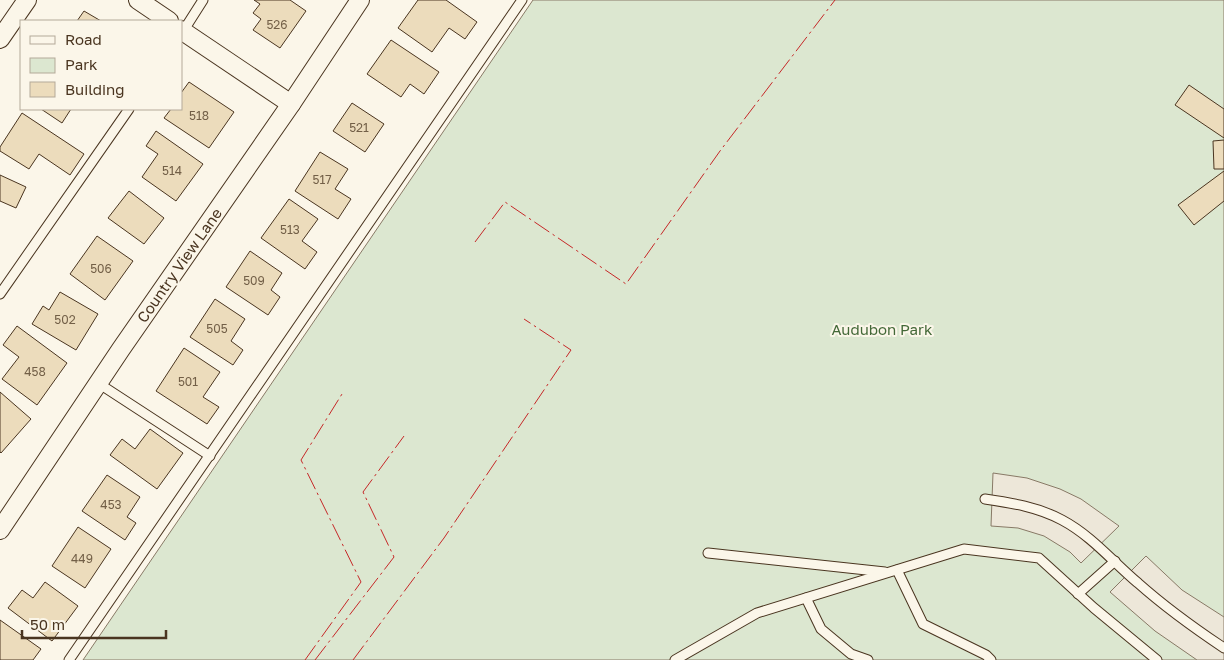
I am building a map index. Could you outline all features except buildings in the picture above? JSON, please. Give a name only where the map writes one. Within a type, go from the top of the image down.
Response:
[{"type":"street","points":[[0,39],[27,0]]},
{"type":"street","points":[[138,0],[166,20]]},
{"type":"street","name":"Country View Lane","points":[[0,530],[98,383],[360,0]]},
{"type":"street","points":[[182,31],[290,104]]},
{"type":"lane","points":[[182,26],[204,0]]},
{"type":"lane","points":[[69,660],[522,0]]},
{"type":"lane","points":[[0,294],[128,110]]},
{"type":"lane","points":[[98,383],[210,456]]},
{"type":"lane","points":[[985,499],[1029,506],[1061,519],[1082,532],[1155,597],[1224,648]]},
{"type":"lane","points":[[675,660],[757,613],[964,550],[1039,558],[1078,594],[1157,660]]},
{"type":"lane","points":[[708,553],[893,571]]},
{"type":"lane","points":[[1078,594],[1115,561]]},
{"type":"lane","points":[[893,571],[923,624],[986,655],[990,660]]},
{"type":"lane","points":[[806,598],[821,629],[851,654],[868,660]]},
{"type":"green space","name":"Audubon Park","points":[[533,0],[1224,0],[1224,660],[83,660]]},
{"type":"shaded area","points":[[993,473],[1027,478],[1060,489],[1081,499],[1119,526],[1081,563],[1070,552],[1044,536],[1018,528],[991,526]]},
{"type":"shaded area","points":[[1146,556],[1182,590],[1224,617],[1224,660],[1197,660],[1155,631],[1110,592]]},
{"type":"power","points":[[475,242],[505,202],[626,284],[720,151],[835,0]]},
{"type":"power","points":[[353,660],[444,538],[571,350],[524,319]]},
{"type":"power","points":[[305,660],[361,582],[301,460],[342,394]]},
{"type":"power","points":[[315,660],[394,557],[363,492],[404,436]]}]
